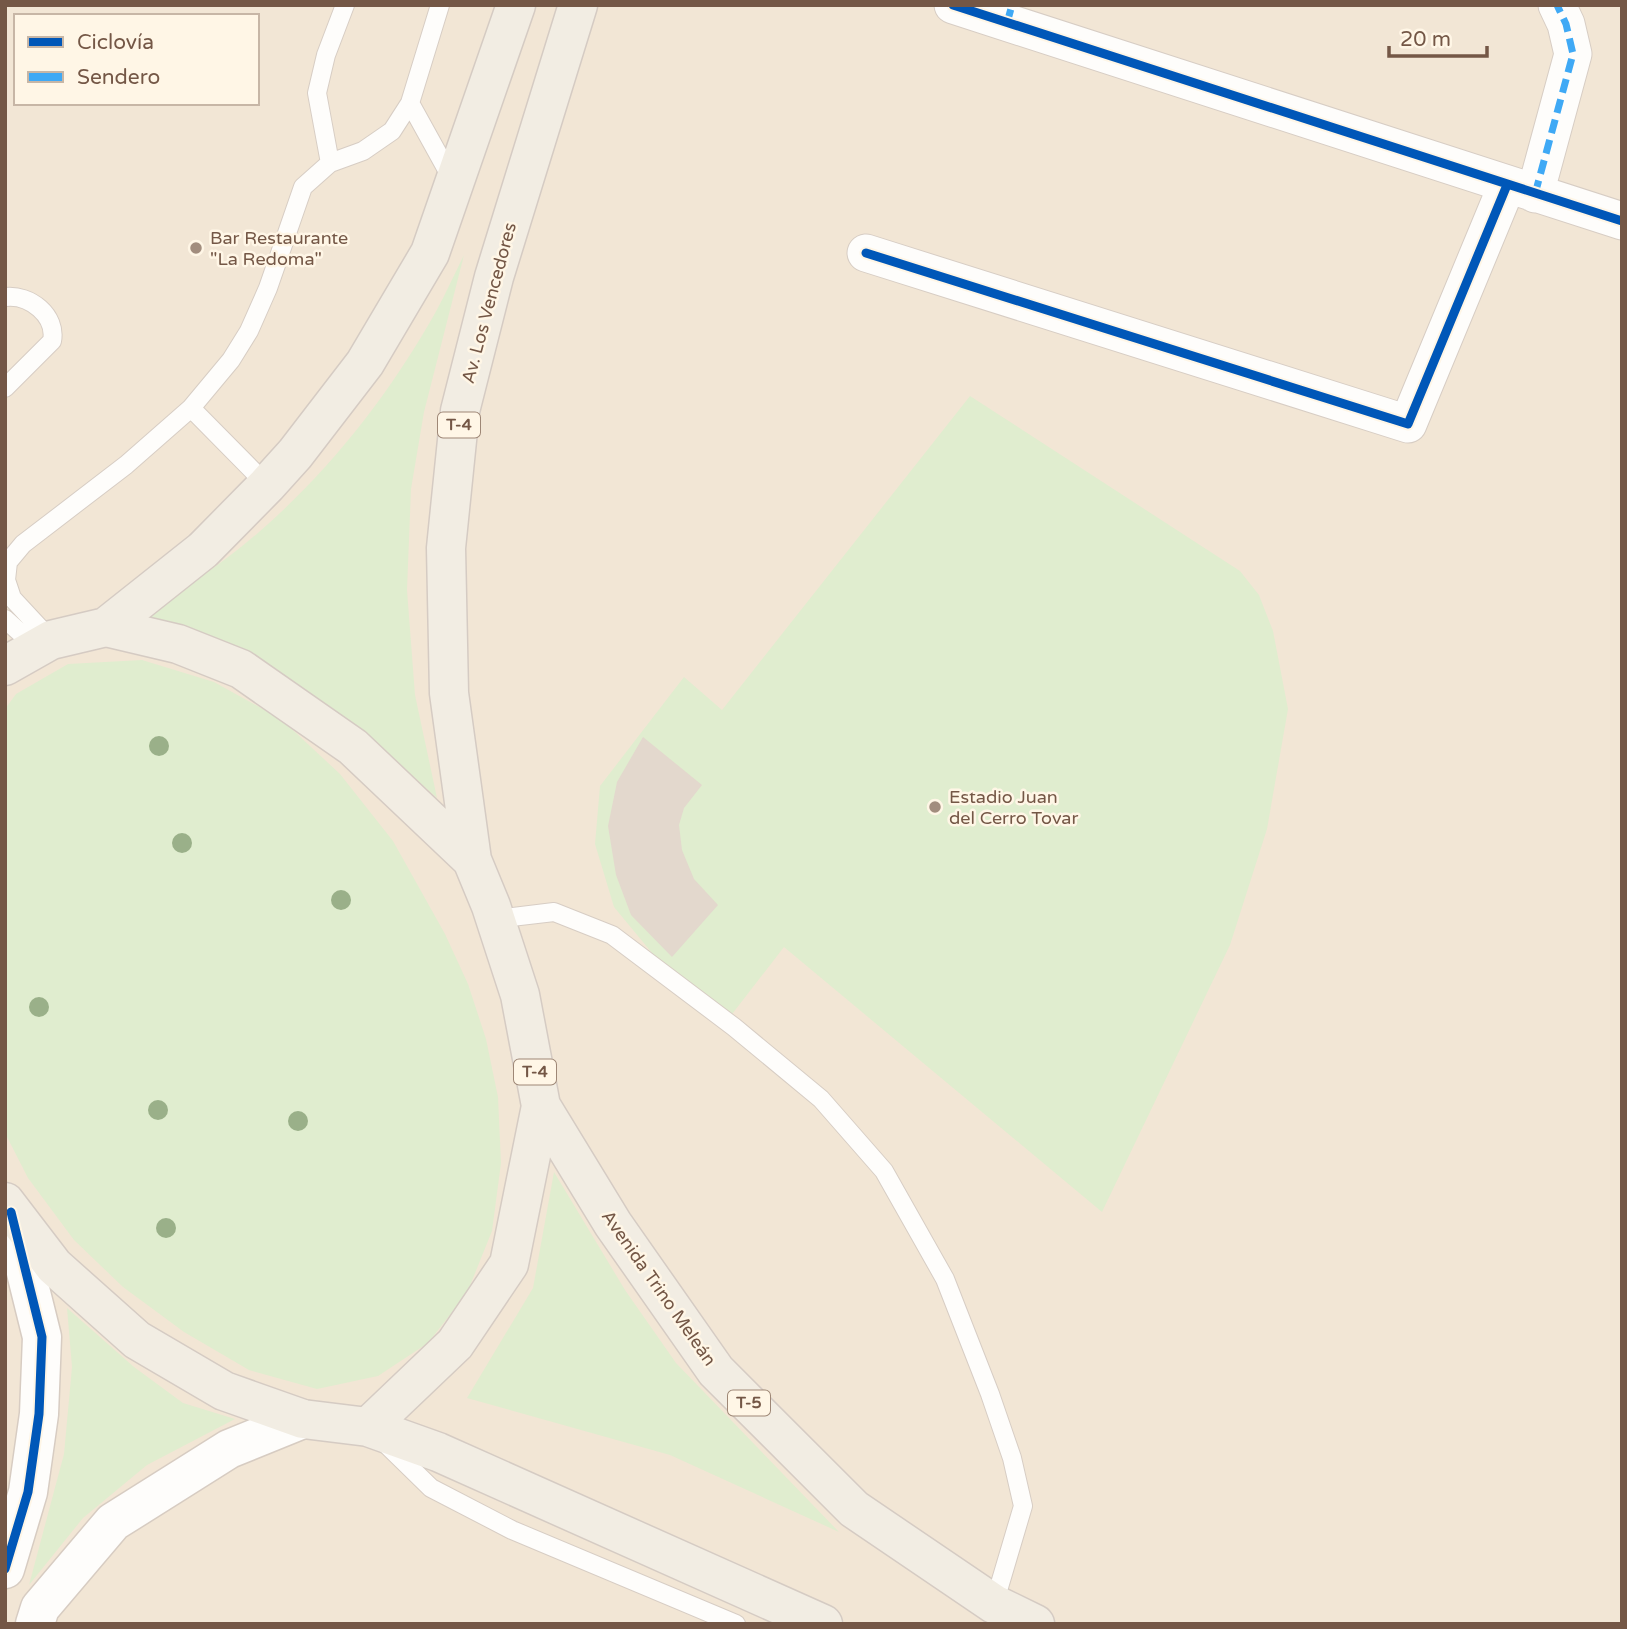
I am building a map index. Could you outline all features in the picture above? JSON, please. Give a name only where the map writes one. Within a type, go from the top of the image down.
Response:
[{"type":"main road","name":"T-4","points":[[31,651],[106,627],[203,550],[295,454],[365,363],[430,253],[516,5]]},
{"type":"main road","name":"Av. Los Vencedores","points":[[472,860],[449,692],[446,548],[460,411],[494,277],[578,5]]},
{"type":"main road","name":"T-4","points":[[106,627],[178,644],[241,670],[353,747],[472,860],[520,995],[541,1106],[509,1264],[454,1344],[368,1427]]},
{"type":"main road","name":"Avenida Trino Meleán","points":[[541,1106],[613,1224],[716,1371],[854,1509],[994,1604],[1035,1624]]},
{"type":"main road","points":[[8,1207],[54,1266],[137,1340],[224,1391],[303,1419],[368,1427],[438,1452],[823,1624]]},
{"type":"street","points":[[565,47],[596,5]]},
{"type":"street","points":[[953,5],[1010,14],[1622,221]]},
{"type":"street","points":[[866,253],[1408,424],[1521,189],[1573,54],[1566,24],[1557,5]]},
{"type":"street","points":[[8,1207],[42,1337],[39,1414],[28,1492],[8,1547]]},
{"type":"street","points":[[35,1624],[40,1608],[113,1522],[229,1449],[303,1419]]},
{"type":"lane","points":[[330,163],[317,93],[326,55],[345,5]]},
{"type":"lane","points":[[31,651],[6,580],[8,562],[23,544],[126,465],[191,408],[231,360],[249,331],[268,288],[303,187],[330,163],[363,151],[392,131],[410,103],[440,5]]},
{"type":"lane","points":[[410,103],[454,182]]},
{"type":"lane","points":[[5,297],[27,299],[51,321],[54,331],[52,341],[5,388]]},
{"type":"lane","points":[[191,408],[267,485]]},
{"type":"lane","points":[[5,619],[31,651]]},
{"type":"lane","points":[[495,919],[554,912],[612,935],[734,1027],[821,1099],[884,1171],[945,1279],[1012,1458],[1023,1506],[994,1604]]},
{"type":"lane","points":[[368,1427],[431,1488],[512,1530],[736,1624]]},
{"type":"shaded area","points":[[5,5],[1622,5],[1622,1624],[5,1624]]},
{"type":"green space","points":[[464,255],[424,412],[411,489],[407,590],[415,695],[437,798],[369,737],[137,619],[200,578],[245,544],[284,509],[331,460],[374,407],[413,351]]},
{"type":"green space","name":"Estadio Juan del Cerro Tovar","points":[[970,396],[1240,571],[1259,595],[1273,631],[1288,709],[1267,829],[1230,945],[1102,1212],[784,947],[729,1018],[657,959],[614,907],[595,844],[600,786],[684,677],[722,710]]},
{"type":"green space","points":[[142,660],[214,682],[281,719],[340,774],[393,841],[445,934],[468,984],[486,1039],[498,1097],[501,1163],[492,1231],[467,1293],[428,1343],[378,1376],[317,1389],[249,1370],[184,1332],[123,1287],[74,1240],[28,1178],[5,1133],[5,709],[16,694],[68,664]]},
{"type":"green space","points":[[554,1172],[625,1290],[676,1363],[839,1532],[670,1455],[467,1398],[533,1288]]},
{"type":"green space","points":[[67,1308],[134,1367],[183,1403],[235,1419],[147,1465],[83,1518],[29,1585],[64,1454],[72,1367]]},
{"type":"building","points":[[643,737],[702,785],[684,808],[679,825],[682,850],[694,879],[718,905],[672,957],[631,915],[616,875],[608,826],[617,782]]},
{"type":"marked path","points":[[1007,23],[1012,5]]},
{"type":"marked path","points":[[1535,194],[1573,54],[1566,24],[1557,5]]},
{"type":"cycle path","points":[[953,5],[1622,221]]},
{"type":"cycle path","points":[[866,253],[1408,424],[1507,185]]},
{"type":"cycle path","points":[[5,1569],[28,1492],[39,1414],[42,1337],[11,1212]]},
{"type":"place","name":"Bar Restaurante \"La Redoma\"","points":[[196,248]]},
{"type":"place","name":"Estadio Juan del Cerro Tovar","points":[[935,807]]}]
